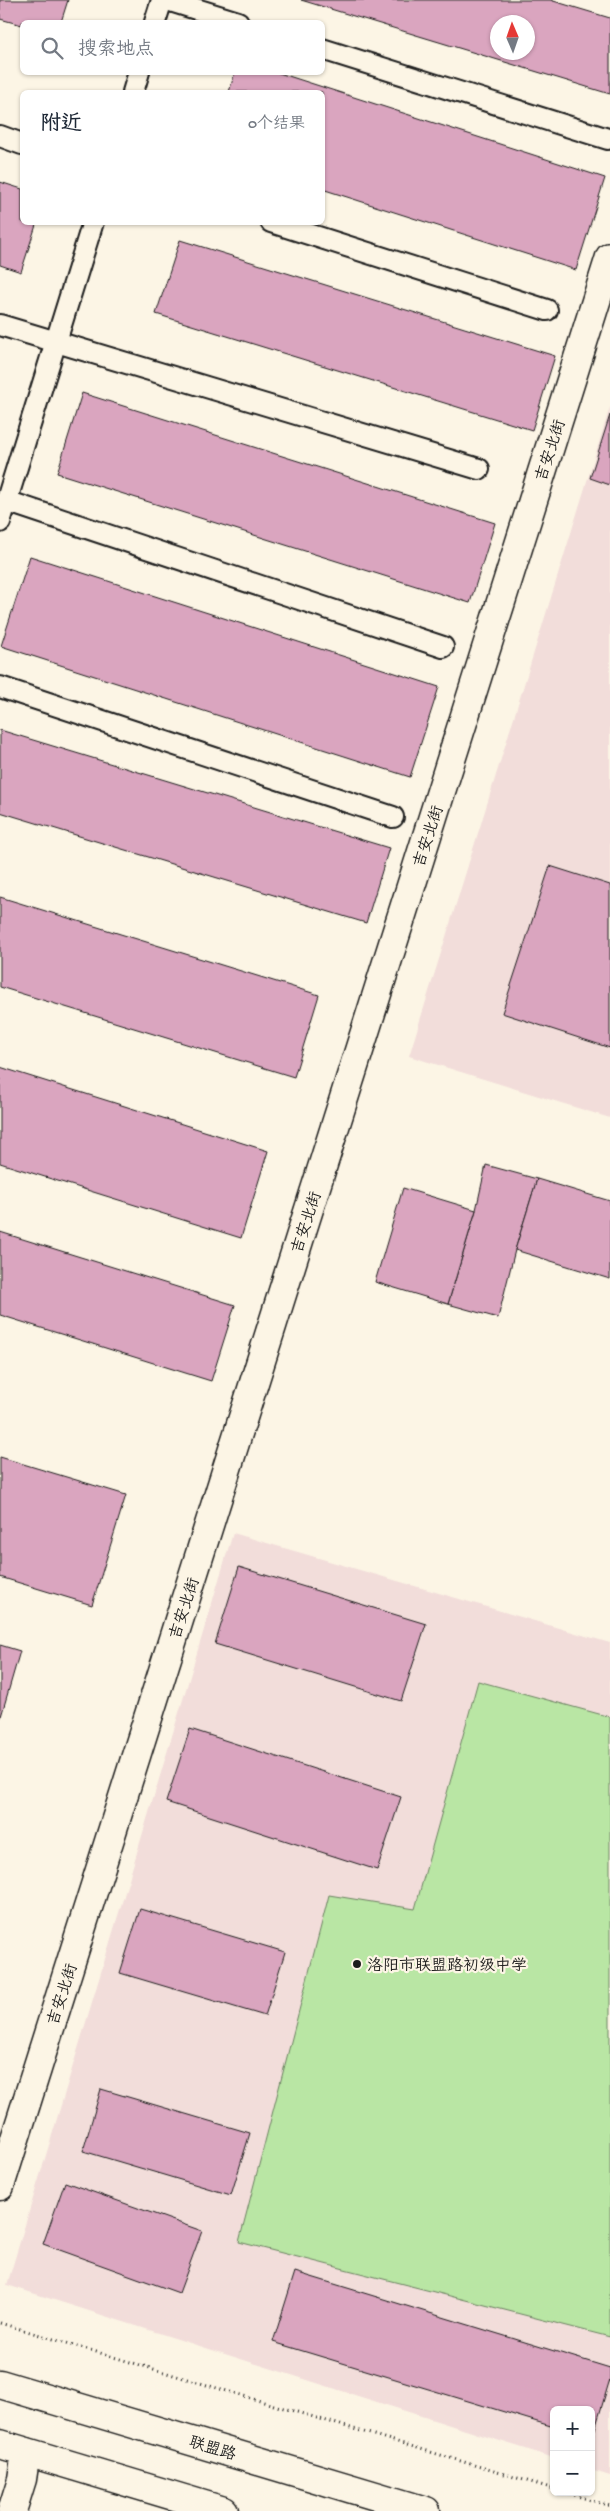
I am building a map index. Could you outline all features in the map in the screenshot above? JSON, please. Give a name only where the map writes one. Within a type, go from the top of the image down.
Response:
[{"type":"street","name":"吉安北街","points":[[0,2186],[610,257]]},
{"type":"street","name":"联盟路","points":[[0,2384],[426,2511]]},
{"type":"street","points":[[0,2444],[224,2511]]},
{"type":"street","points":[[12,2511],[22,2479],[26,2452]]},
{"type":"lane","points":[[156,20],[162,0]]},
{"type":"lane","points":[[167,0],[232,20]]},
{"type":"lane","points":[[325,50],[608,139]]},
{"type":"lane","points":[[134,90],[138,75]]},
{"type":"lane","points":[[0,136],[20,143]]},
{"type":"lane","points":[[0,522],[92,225]]},
{"type":"lane","points":[[280,225],[547,310]]},
{"type":"lane","points":[[0,325],[479,469]]},
{"type":"lane","points":[[6,501],[443,647]]},
{"type":"lane","points":[[0,687],[393,817]]},
{"type":"path","points":[[0,2323],[550,2488]]},
{"type":"path","points":[[578,2496],[610,2506]]},
{"type":"shaded area","points":[[610,407],[610,1118],[409,1056]]},
{"type":"shaded area","name":"洛阳市联盟路初级中学","points":[[233,1533],[610,1643],[610,2476],[595,2471],[595,2406],[550,2406],[550,2457],[7,2285]]},
{"type":"green space","points":[[478,1681],[610,1717],[610,2337],[239,2242],[329,1895],[415,1909]]},
{"type":"building","points":[[0,0],[68,0],[62,20],[20,20],[20,24],[0,19]]},
{"type":"building","points":[[301,0],[550,0],[610,18],[610,94],[498,60],[535,60],[535,15],[490,15],[490,57]]},
{"type":"building","points":[[234,75],[285,75],[605,178],[576,270],[325,190],[325,90],[230,90]]},
{"type":"building","points":[[0,182],[20,188],[20,225],[36,225],[21,272],[0,265]]},
{"type":"building","points":[[180,240],[555,356],[532,430],[156,314]]},
{"type":"building","points":[[82,393],[495,523],[470,603],[57,473]]},
{"type":"building","points":[[610,415],[610,485],[590,478]]},
{"type":"building","points":[[30,556],[439,687],[410,777],[1,646]]},
{"type":"building","points":[[0,730],[389,848],[366,923],[0,812]]},
{"type":"building","points":[[550,866],[610,885],[610,1048],[502,1013]]},
{"type":"building","points":[[0,897],[319,995],[294,1077],[0,987]]},
{"type":"building","points":[[0,1067],[268,1151],[241,1238],[0,1163]]},
{"type":"building","points":[[486,1165],[537,1179],[515,1250],[498,1318],[448,1304],[476,1210]]},
{"type":"building","points":[[537,1179],[610,1201],[610,1279],[515,1250]]},
{"type":"building","points":[[403,1188],[476,1210],[448,1304],[375,1282]]},
{"type":"building","points":[[0,1232],[235,1305],[211,1381],[0,1315]]},
{"type":"building","points":[[0,1457],[126,1495],[92,1605],[0,1577]]},
{"type":"building","points":[[239,1567],[426,1624],[401,1701],[215,1644]]},
{"type":"building","points":[[0,1645],[20,1651],[0,1720]]},
{"type":"building","points":[[190,1729],[401,1797],[377,1870],[166,1802]]},
{"type":"building","points":[[140,1909],[285,1952],[265,2016],[120,1973]]},
{"type":"building","points":[[101,2089],[250,2133],[231,2195],[83,2151]]},
{"type":"building","points":[[65,2182],[202,2231],[179,2293],[43,2244]]},
{"type":"building","points":[[295,2272],[610,2368],[610,2379],[595,2429],[595,2406],[550,2406],[550,2426],[273,2342]]},
{"type":"place","name":"洛阳市联盟路初级中学","points":[[357,1964]]}]
